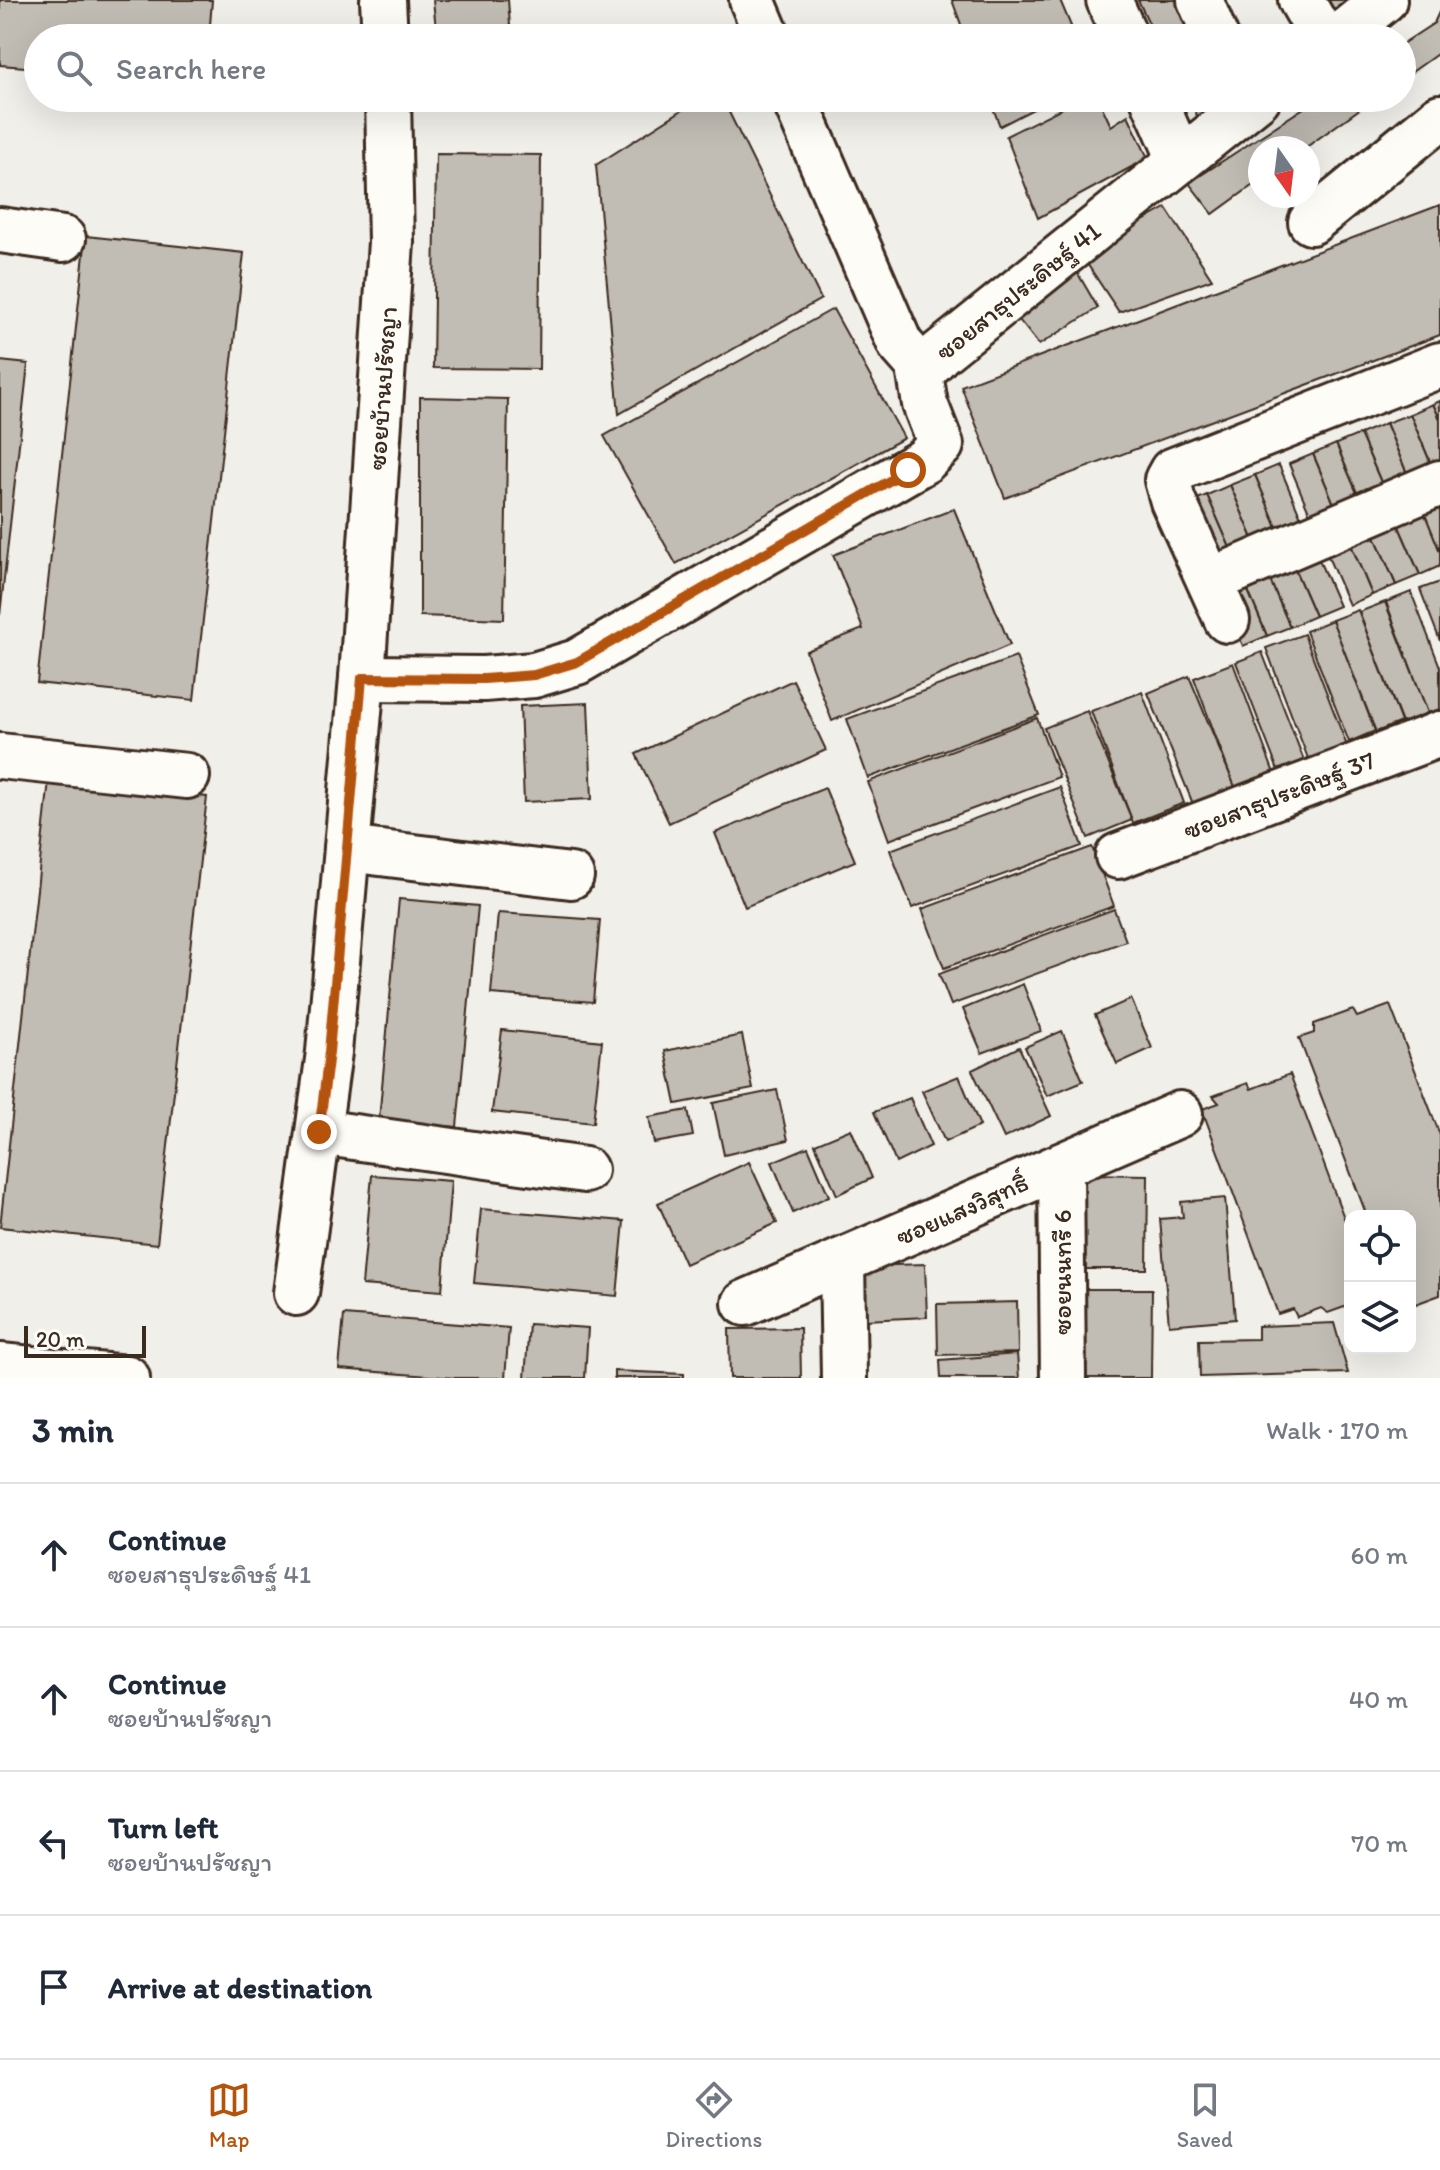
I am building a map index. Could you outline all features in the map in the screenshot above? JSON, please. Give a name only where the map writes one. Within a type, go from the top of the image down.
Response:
[{"type":"street","points":[[383,0],[384,24]]},
{"type":"street","points":[[752,0],[762,24]]},
{"type":"street","points":[[1109,0],[1120,24]]},
{"type":"street","points":[[1200,0],[1210,24]]},
{"type":"street","points":[[1301,0],[1315,24]]},
{"type":"street","points":[[1353,24],[1378,2]]},
{"type":"street","name":"ซอยบ้านปรัชญา","points":[[296,1293],[329,1052],[362,678],[391,242],[388,112]]},
{"type":"street","points":[[800,112],[900,344],[923,370]]},
{"type":"street","points":[[1159,112],[1180,159]]},
{"type":"street","name":"ซอยสาธุประดิษฐ์ 41","points":[[362,678],[484,679],[534,675],[577,662],[924,461],[941,445],[925,404],[920,374],[923,370],[1236,112]]},
{"type":"street","points":[[1311,222],[1440,117]]},
{"type":"street","points":[[0,230],[63,239]]},
{"type":"street","points":[[1440,365],[1172,471],[1167,480],[1173,501],[1218,600],[1440,483]]},
{"type":"street","name":"ซอยสาธุประดิษฐ์ 37","points":[[1118,856],[1440,734]]},
{"type":"street","points":[[0,756],[187,776]]},
{"type":"street","points":[[347,849],[571,876]]},
{"type":"street","name":"ซอยแสงวิสุทธิ์","points":[[745,1303],[1180,1114]]},
{"type":"street","points":[[319,1132],[585,1170]]},
{"type":"street","name":"ซอยนนทรี 6","points":[[1061,1166],[1063,1378]]},
{"type":"street","points":[[842,1261],[844,1378]]},
{"type":"street","points":[[0,1366],[127,1378]]},
{"type":"building","points":[[0,0],[212,0],[210,24],[24,24],[24,67],[0,65]]},
{"type":"building","points":[[433,0],[508,0],[510,24],[436,24]]},
{"type":"building","points":[[952,0],[1060,0],[1070,24],[961,24]]},
{"type":"building","points":[[1138,0],[1177,0],[1189,24],[1149,24]]},
{"type":"building","points":[[1310,0],[1349,0],[1349,2],[1320,17]]},
{"type":"building","points":[[1440,10],[1440,52],[1416,69],[1416,35],[1434,23]]},
{"type":"building","points":[[679,112],[729,112],[821,299],[619,414],[596,165]]},
{"type":"building","points":[[994,112],[1028,112],[1000,126]]},
{"type":"building","points":[[1054,112],[1104,112],[1111,126],[1128,115],[1148,158],[1038,218],[1006,136]]},
{"type":"building","points":[[1195,112],[1213,112],[1199,121]]},
{"type":"building","points":[[1298,112],[1355,112],[1320,137],[1261,136]]},
{"type":"building","points":[[1248,144],[1248,189],[1213,214],[1189,183]]},
{"type":"building","points":[[436,154],[541,155],[539,369],[433,368]]},
{"type":"building","points":[[1440,205],[1440,335],[1005,498],[961,386]]},
{"type":"building","points":[[1166,208],[1212,279],[1119,312],[1082,256]]},
{"type":"building","points":[[86,236],[244,253],[194,700],[37,683]]},
{"type":"building","points":[[1077,272],[1098,308],[1039,345],[1016,316]]},
{"type":"building","points":[[833,309],[904,438],[676,564],[604,436]]},
{"type":"building","points":[[0,361],[28,364],[0,615]]},
{"type":"building","points":[[420,397],[508,399],[504,619],[420,616]]},
{"type":"building","points":[[1440,401],[1440,419],[1433,404]]},
{"type":"building","points":[[1433,404],[1440,419],[1440,474],[1436,476],[1410,414]]},
{"type":"building","points":[[1410,414],[1436,476],[1412,486],[1386,423]]},
{"type":"building","points":[[1386,423],[1412,486],[1387,496],[1360,434]]},
{"type":"building","points":[[1360,434],[1387,496],[1363,507],[1336,444]]},
{"type":"building","points":[[1336,444],[1363,507],[1339,516],[1313,454]]},
{"type":"building","points":[[1313,454],[1339,516],[1315,526],[1289,464]]},
{"type":"building","points":[[1279,465],[1305,527],[1281,537],[1255,475]]},
{"type":"building","points":[[1255,475],[1281,537],[1257,548],[1230,485]]},
{"type":"building","points":[[1230,485],[1257,548],[1234,557],[1207,495]]},
{"type":"building","points":[[1440,493],[1440,552],[1420,502]]},
{"type":"building","points":[[1207,495],[1234,557],[1209,567],[1183,505]]},
{"type":"building","points":[[1420,502],[1440,552],[1440,566],[1420,575],[1393,513]]},
{"type":"building","points":[[954,509],[1010,645],[832,721],[806,651],[863,629],[833,555]]},
{"type":"building","points":[[1393,513],[1420,575],[1396,585],[1369,523]]},
{"type":"building","points":[[1369,523],[1396,585],[1372,595],[1346,533]]},
{"type":"building","points":[[1346,533],[1372,595],[1349,605],[1322,543]]},
{"type":"building","points":[[1312,544],[1339,606],[1315,616],[1288,554]]},
{"type":"building","points":[[1288,554],[1315,616],[1290,627],[1263,564]]},
{"type":"building","points":[[1263,564],[1290,627],[1267,636],[1241,574]]},
{"type":"building","points":[[1241,574],[1267,636],[1243,646],[1216,584]]},
{"type":"building","points":[[1440,582],[1440,641],[1420,589]]},
{"type":"building","points":[[1411,592],[1440,667],[1440,709],[1428,713],[1386,602]]},
{"type":"building","points":[[1385,602],[1428,713],[1402,723],[1359,612]]},
{"type":"building","points":[[1358,610],[1401,722],[1376,732],[1332,620]]},
{"type":"building","points":[[1332,620],[1375,731],[1349,742],[1306,631]]},
{"type":"building","points":[[1304,634],[1347,746],[1309,761],[1266,648]]},
{"type":"building","points":[[1262,652],[1305,763],[1279,773],[1236,662]]},
{"type":"building","points":[[1016,657],[1039,715],[868,778],[847,719]]},
{"type":"building","points":[[1233,663],[1275,776],[1236,791],[1194,678]]},
{"type":"building","points":[[1189,676],[1235,787],[1193,804],[1148,693]]},
{"type":"building","points":[[793,680],[826,750],[669,823],[636,754]]},
{"type":"building","points":[[1142,692],[1184,803],[1133,823],[1091,711]]},
{"type":"building","points":[[588,703],[592,799],[524,802],[520,706]]},
{"type":"building","points":[[1087,711],[1132,820],[1088,838],[1044,728]]},
{"type":"building","points":[[1037,718],[1059,777],[889,840],[868,782]]},
{"type":"building","points":[[49,780],[207,797],[157,1244],[0,1227]]},
{"type":"building","points":[[1060,787],[1082,846],[912,908],[890,850]]},
{"type":"building","points":[[825,788],[855,861],[745,907],[715,833]]},
{"type":"building","points":[[1092,847],[1114,906],[944,968],[922,909]]},
{"type":"building","points":[[399,899],[478,906],[457,1127],[379,1120]]},
{"type":"building","points":[[1114,909],[1126,941],[951,1005],[939,974]]},
{"type":"building","points":[[498,913],[600,920],[593,1002],[491,994]]},
{"type":"building","points":[[1023,984],[1041,1031],[982,1053],[963,1009]]},
{"type":"building","points":[[1131,999],[1152,1048],[1117,1064],[1095,1015]]},
{"type":"building","points":[[1390,1005],[1440,1135],[1440,1295],[1416,1304],[1416,1210],[1365,1210],[1299,1038],[1314,1033],[1314,1024],[1353,1010],[1357,1017]]},
{"type":"building","points":[[502,1030],[602,1041],[593,1123],[492,1112]]},
{"type":"building","points":[[1062,1031],[1083,1081],[1047,1096],[1025,1047]]},
{"type":"building","points":[[742,1035],[753,1089],[676,1104],[665,1051]]},
{"type":"building","points":[[1019,1047],[1051,1116],[1004,1138],[972,1070]]},
{"type":"building","points":[[1290,1074],[1344,1218],[1344,1307],[1328,1313],[1321,1308],[1297,1317],[1293,1309],[1278,1314],[1202,1109],[1219,1103],[1213,1096],[1248,1083],[1251,1089]]},
{"type":"building","points":[[959,1076],[980,1126],[945,1142],[922,1091]]},
{"type":"building","points":[[777,1090],[788,1140],[724,1155],[713,1103]]},
{"type":"building","points":[[910,1098],[931,1146],[896,1163],[874,1112]]},
{"type":"building","points":[[688,1110],[693,1136],[654,1143],[649,1117]]},
{"type":"building","points":[[851,1129],[872,1178],[837,1195],[815,1144]]},
{"type":"building","points":[[808,1147],[829,1196],[793,1213],[772,1162]]},
{"type":"building","points":[[749,1162],[777,1223],[685,1264],[658,1203]]},
{"type":"building","points":[[1082,1174],[1148,1175],[1147,1269],[1081,1269]]},
{"type":"building","points":[[372,1175],[451,1181],[442,1291],[362,1285]]},
{"type":"building","points":[[1225,1198],[1235,1319],[1169,1325],[1160,1219],[1183,1217],[1181,1202]]},
{"type":"building","points":[[481,1209],[624,1221],[617,1296],[474,1283]]},
{"type":"building","points":[[925,1264],[927,1317],[865,1320],[863,1266]]},
{"type":"building","points":[[1086,1289],[1152,1289],[1151,1378],[1084,1378]]},
{"type":"building","points":[[1017,1302],[1018,1353],[938,1355],[937,1304]]},
{"type":"building","points":[[344,1315],[509,1328],[505,1378],[455,1378],[339,1369]]},
{"type":"building","points":[[1334,1323],[1348,1373],[1200,1377],[1199,1340],[1258,1339],[1258,1326]]},
{"type":"building","points":[[529,1324],[588,1328],[585,1378],[525,1378]]},
{"type":"building","points":[[800,1328],[801,1378],[730,1378],[729,1329]]},
{"type":"building","points":[[1017,1354],[1019,1378],[941,1378],[940,1360]]},
{"type":"building","points":[[614,1371],[684,1374],[684,1378],[614,1378]]},
{"type":"route","points":[[319,1132],[329,1052],[362,678],[484,679],[534,675],[577,662],[908,470]]}]
